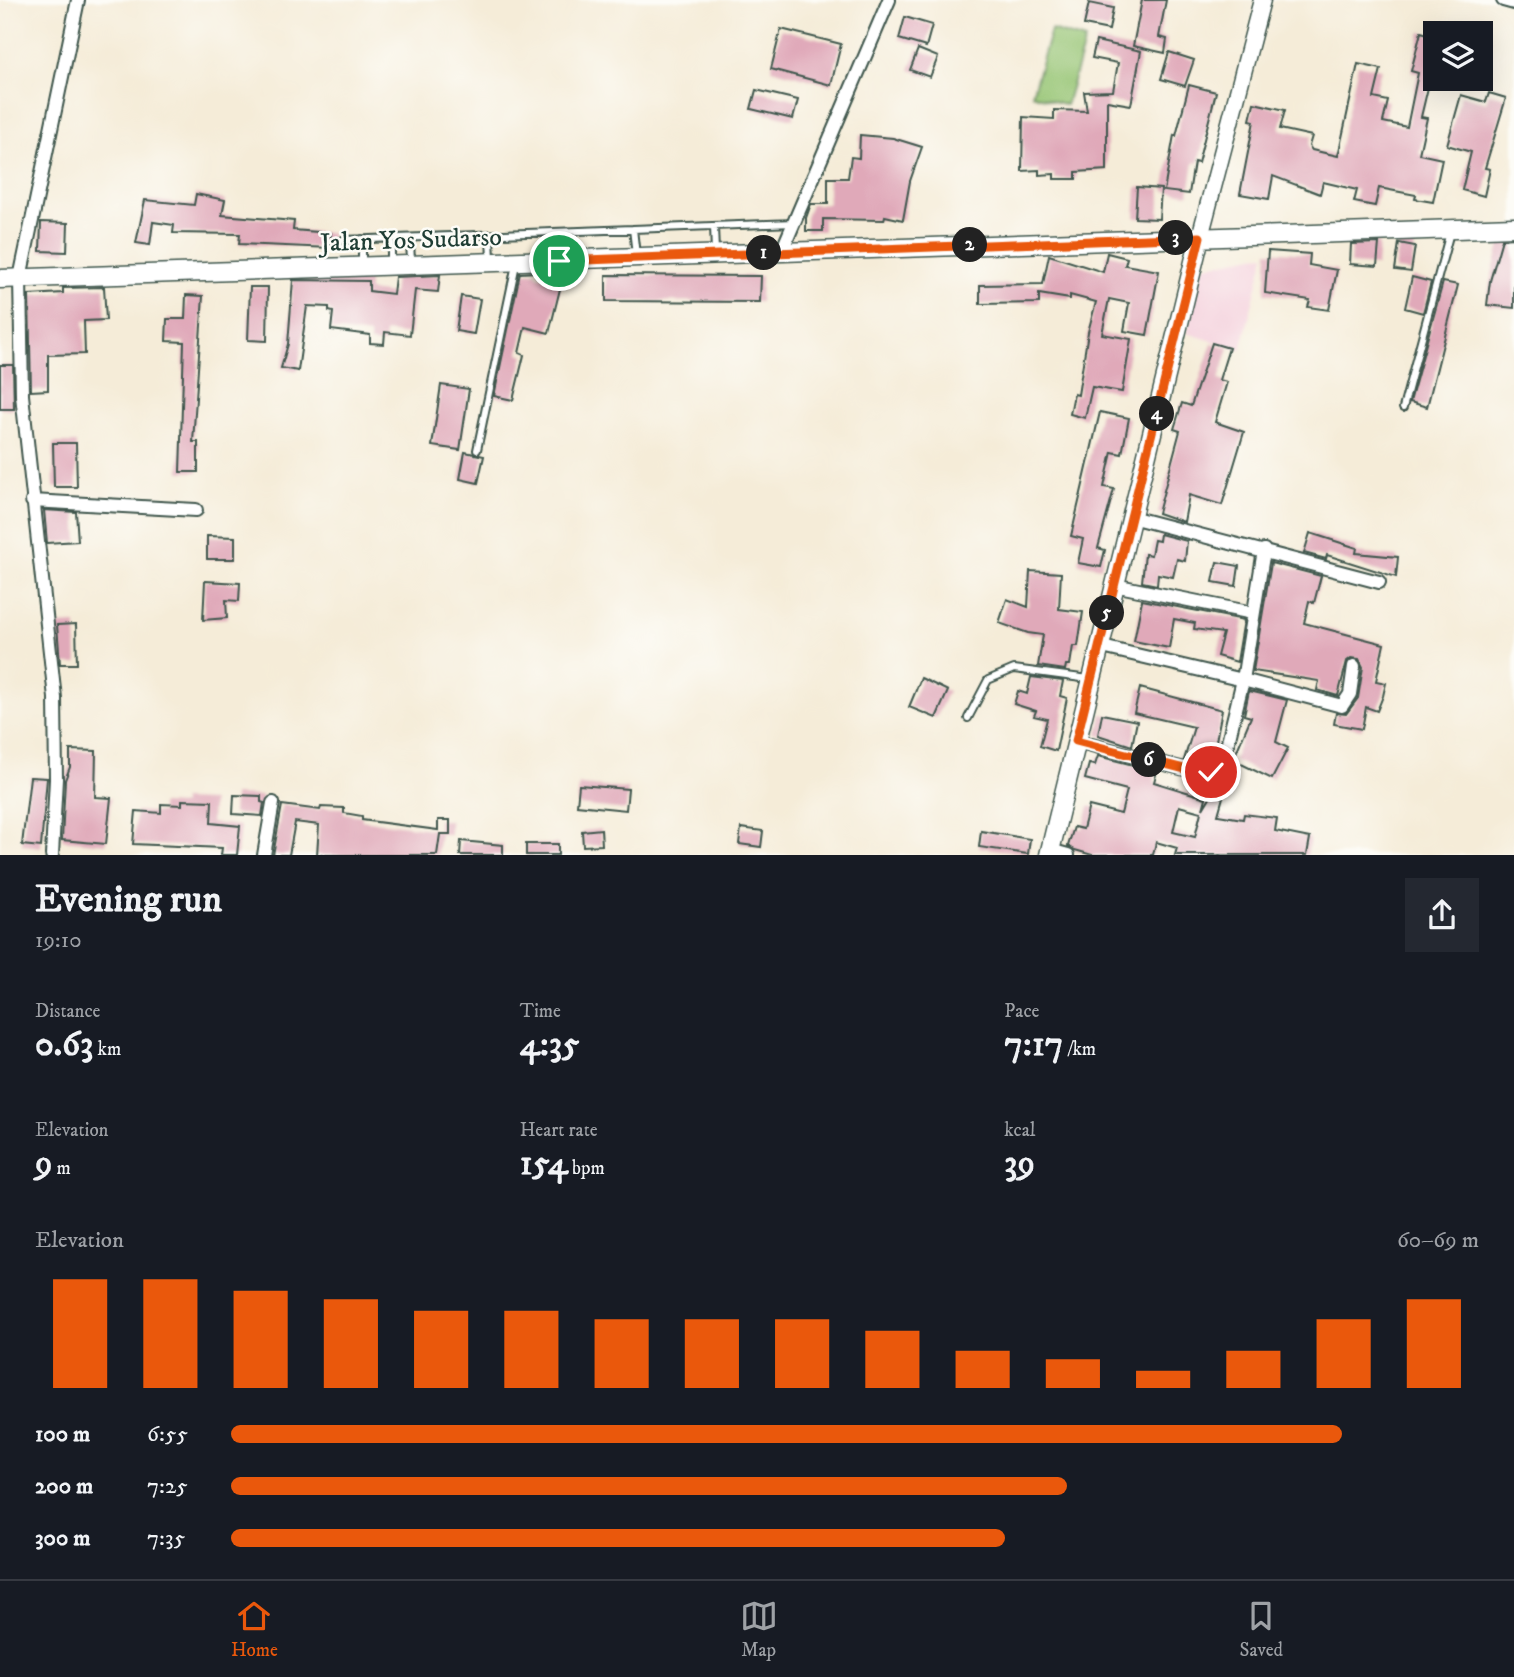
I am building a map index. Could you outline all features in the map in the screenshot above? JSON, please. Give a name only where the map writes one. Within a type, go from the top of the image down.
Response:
[{"type":"main road","name":"Jalan Yos Sudarso","points":[[0,279],[1514,228]]},
{"type":"main road","points":[[1049,852],[1114,585],[1145,520],[1200,237]]},
{"type":"street","points":[[55,854],[55,698],[22,395],[20,278],[78,0]]},
{"type":"street","points":[[781,253],[889,0]]},
{"type":"street","points":[[1200,237],[1262,0]]},
{"type":"street","points":[[1503,0],[1514,3]]},
{"type":"street","points":[[32,501],[196,510]]},
{"type":"street","points":[[1145,520],[1379,582]]},
{"type":"street","points":[[1076,741],[1204,774],[1216,771],[1224,758],[1243,680],[1264,550]]},
{"type":"street","points":[[1114,585],[1253,613]]},
{"type":"street","points":[[1098,646],[1342,706],[1350,694],[1354,666]]},
{"type":"street","points":[[264,855],[273,803]]},
{"type":"street","points":[[1049,852],[1068,855]]},
{"type":"lane","points":[[343,240],[796,223]]},
{"type":"lane","points":[[715,226],[715,255]]},
{"type":"lane","points":[[633,229],[636,258]]},
{"type":"lane","points":[[1403,408],[1451,230]]},
{"type":"lane","points":[[556,232],[559,261]]},
{"type":"lane","points":[[491,234],[491,263]]},
{"type":"lane","points":[[410,237],[412,265]]},
{"type":"lane","points":[[391,238],[391,266]]},
{"type":"lane","points":[[362,239],[362,267]]},
{"type":"lane","points":[[477,450],[516,262]]},
{"type":"lane","points":[[968,718],[988,680],[1014,669],[1091,679]]},
{"type":"shaded area","points":[[1265,254],[1241,350],[1187,333],[1203,266]]},
{"type":"green space","points":[[1051,30],[1085,40],[1066,105],[1032,94]]},
{"type":"building","points":[[1142,0],[1166,0],[1159,37],[1167,39],[1165,53],[1133,46]]},
{"type":"building","points":[[1089,3],[1113,8],[1109,30],[1084,25]]},
{"type":"building","points":[[905,17],[932,25],[926,47],[899,39]]},
{"type":"building","points":[[781,29],[841,44],[831,85],[771,69]]},
{"type":"building","points":[[1421,32],[1423,91],[1427,91],[1421,117],[1427,118],[1419,154],[1442,159],[1433,202],[1415,199],[1416,195],[1379,188],[1375,206],[1354,202],[1357,190],[1323,182],[1320,194],[1273,176],[1269,199],[1240,194],[1254,121],[1250,120],[1254,103],[1285,110],[1280,129],[1312,136],[1309,146],[1312,150],[1338,156],[1358,64],[1381,69],[1374,98],[1388,101],[1383,122],[1407,127],[1418,73],[1411,71]]},
{"type":"building","points":[[1096,41],[1141,51],[1131,105],[1107,101],[1107,170],[1076,172],[1076,179],[1054,179],[1054,174],[1039,175],[1039,170],[1022,171],[1023,117],[1054,119],[1054,110],[1087,111],[1084,92],[1113,91],[1118,63],[1092,58]]},
{"type":"building","points":[[918,49],[938,57],[930,77],[910,70]]},
{"type":"building","points":[[1169,52],[1194,60],[1185,86],[1161,79]]},
{"type":"building","points":[[1189,85],[1216,92],[1198,163],[1194,162],[1189,194],[1164,191],[1174,135],[1176,136]]},
{"type":"building","points":[[756,90],[798,100],[793,119],[751,109]]},
{"type":"building","points":[[1489,93],[1506,98],[1485,168],[1490,169],[1484,196],[1462,190],[1471,152],[1447,145],[1461,95],[1486,102]]},
{"type":"building","points":[[860,135],[893,138],[922,147],[910,181],[903,220],[885,216],[884,220],[823,219],[823,231],[806,231],[806,218],[811,204],[828,204],[828,178],[848,178],[851,157],[859,158]]},
{"type":"building","points":[[1137,187],[1161,189],[1159,219],[1135,218]]},
{"type":"building","points":[[196,194],[225,200],[222,215],[294,221],[293,230],[331,233],[330,248],[239,244],[240,234],[173,233],[174,225],[153,222],[150,245],[136,243],[145,200],[194,205]]},
{"type":"building","points":[[41,222],[68,223],[67,252],[40,251]]},
{"type":"building","points":[[1514,238],[1514,308],[1487,305],[1490,281],[1502,239]]},
{"type":"building","points":[[1379,243],[1377,266],[1350,264],[1351,244]]},
{"type":"building","points":[[1399,243],[1415,246],[1411,272],[1395,270]]},
{"type":"building","points":[[1268,251],[1310,254],[1309,265],[1337,270],[1329,310],[1308,307],[1310,300],[1265,293]]},
{"type":"building","points":[[1107,253],[1127,258],[1125,265],[1159,271],[1147,335],[1124,331],[1129,303],[1109,299],[1102,334],[1131,339],[1122,392],[1092,387],[1085,418],[1070,414],[1074,394],[1078,395],[1088,332],[1096,302],[1070,295],[1070,299],[1039,294],[1039,303],[980,304],[980,285],[1043,284],[1049,255],[1103,272]]},
{"type":"building","points":[[537,272],[536,275],[562,281],[549,333],[525,327],[519,353],[524,355],[513,400],[494,396],[520,273]]},
{"type":"building","points":[[440,275],[438,292],[415,290],[410,335],[385,332],[384,344],[370,343],[370,335],[331,330],[333,312],[329,311],[329,307],[307,306],[298,371],[281,368],[288,344],[293,280],[369,281],[369,291],[393,294],[395,277]]},
{"type":"building","points":[[606,275],[761,276],[760,302],[606,301]]},
{"type":"building","points":[[1412,277],[1431,282],[1423,313],[1405,308]]},
{"type":"building","points":[[1443,282],[1458,285],[1427,407],[1410,402]]},
{"type":"building","points":[[104,287],[106,320],[84,321],[85,354],[48,355],[48,390],[31,391],[29,295],[63,293],[63,288]]},
{"type":"building","points":[[250,287],[268,287],[267,341],[248,340]]},
{"type":"building","points":[[186,295],[203,296],[193,442],[198,442],[198,472],[180,472],[184,342],[166,341],[167,319],[185,319]]},
{"type":"building","points":[[461,296],[480,299],[474,334],[456,331]]},
{"type":"building","points":[[1212,343],[1229,348],[1219,380],[1227,382],[1215,422],[1244,432],[1222,505],[1189,495],[1184,522],[1158,513],[1180,431],[1174,429],[1182,403],[1191,406]]},
{"type":"building","points":[[0,365],[13,365],[14,409],[0,409]]},
{"type":"building","points":[[441,385],[469,389],[460,450],[432,446]]},
{"type":"building","points":[[1100,412],[1129,418],[1122,454],[1112,452],[1104,487],[1114,489],[1098,548],[1105,550],[1101,567],[1078,563],[1083,539],[1071,536]]},
{"type":"building","points":[[53,443],[76,443],[77,487],[54,487]]},
{"type":"building","points":[[465,452],[484,456],[478,483],[460,479]]},
{"type":"building","points":[[44,510],[76,512],[78,541],[47,543]]},
{"type":"building","points":[[1310,533],[1357,548],[1356,553],[1398,557],[1396,577],[1327,555],[1326,559],[1304,553]]},
{"type":"building","points":[[1160,534],[1187,541],[1185,561],[1177,559],[1173,577],[1158,574],[1157,585],[1142,582],[1145,554],[1151,555],[1154,540],[1159,541]]},
{"type":"building","points":[[207,536],[235,537],[235,559],[207,559]]},
{"type":"building","points":[[1217,562],[1239,566],[1236,586],[1213,582]]},
{"type":"building","points":[[1271,563],[1321,576],[1314,603],[1309,601],[1304,623],[1384,644],[1376,681],[1386,683],[1383,696],[1377,711],[1366,707],[1362,729],[1334,724],[1336,713],[1346,714],[1358,698],[1363,667],[1359,659],[1351,658],[1347,661],[1338,696],[1317,690],[1319,681],[1253,671]]},
{"type":"building","points":[[1030,571],[1061,573],[1059,609],[1083,612],[1078,646],[1073,646],[1070,665],[1066,665],[1065,670],[1038,666],[1043,635],[999,623],[1007,599],[1028,607]]},
{"type":"building","points":[[205,581],[240,583],[239,601],[226,600],[227,618],[203,620]]},
{"type":"building","points":[[1142,600],[1244,620],[1237,662],[1217,656],[1223,633],[1194,629],[1195,623],[1174,619],[1169,648],[1134,641]]},
{"type":"building","points":[[76,624],[77,664],[60,664],[57,625]]},
{"type":"building","points":[[1031,677],[1063,681],[1060,696],[1067,698],[1056,751],[1040,746],[1047,719],[1034,716],[1036,711],[1014,704],[1018,691],[1027,694]]},
{"type":"building","points":[[921,678],[948,691],[936,718],[909,707]]},
{"type":"building","points":[[1140,688],[1222,710],[1215,746],[1209,745],[1204,765],[1184,760],[1194,727],[1134,713]]},
{"type":"building","points":[[1249,691],[1287,700],[1276,742],[1288,748],[1272,779],[1233,760],[1251,717],[1244,715]]},
{"type":"building","points":[[1102,714],[1137,721],[1132,746],[1098,735]]},
{"type":"building","points":[[70,750],[96,751],[95,797],[111,798],[106,844],[62,840],[65,780],[70,767]]},
{"type":"building","points":[[1098,756],[1157,771],[1154,782],[1206,798],[1203,809],[1212,794],[1223,797],[1218,815],[1243,819],[1244,814],[1277,818],[1275,831],[1310,838],[1307,855],[1175,855],[1177,848],[1156,842],[1153,855],[1092,855],[1075,850],[1068,846],[1074,827],[1083,829],[1089,806],[1121,814],[1127,790],[1085,779],[1089,764],[1095,765]],"holes":[[[1179,806],[1201,812],[1195,837],[1173,832]]]},
{"type":"building","points":[[30,777],[47,778],[41,847],[22,845]]},
{"type":"building","points":[[579,785],[628,789],[626,810],[577,805]]},
{"type":"building","points":[[234,795],[261,796],[261,802],[264,803],[262,816],[233,814]]},
{"type":"building","points":[[182,800],[212,801],[211,823],[240,826],[237,855],[221,855],[222,848],[133,844],[136,811],[161,813],[161,804],[182,805]]},
{"type":"building","points":[[282,805],[320,810],[321,807],[344,808],[344,813],[362,816],[362,820],[438,830],[438,820],[450,820],[450,834],[440,834],[437,855],[317,855],[319,825],[295,822],[289,855],[273,855]]},
{"type":"building","points":[[741,828],[763,831],[761,847],[739,844]]},
{"type":"building","points":[[601,829],[602,845],[583,846],[582,831]]},
{"type":"building","points":[[981,831],[1030,839],[1028,854],[979,847]]},
{"type":"building","points":[[461,841],[503,845],[503,855],[460,855]]},
{"type":"building","points":[[526,844],[558,844],[558,855],[526,855]]},
{"type":"route","points":[[559,261],[1200,237],[1076,741],[1204,774],[1211,772]]}]
